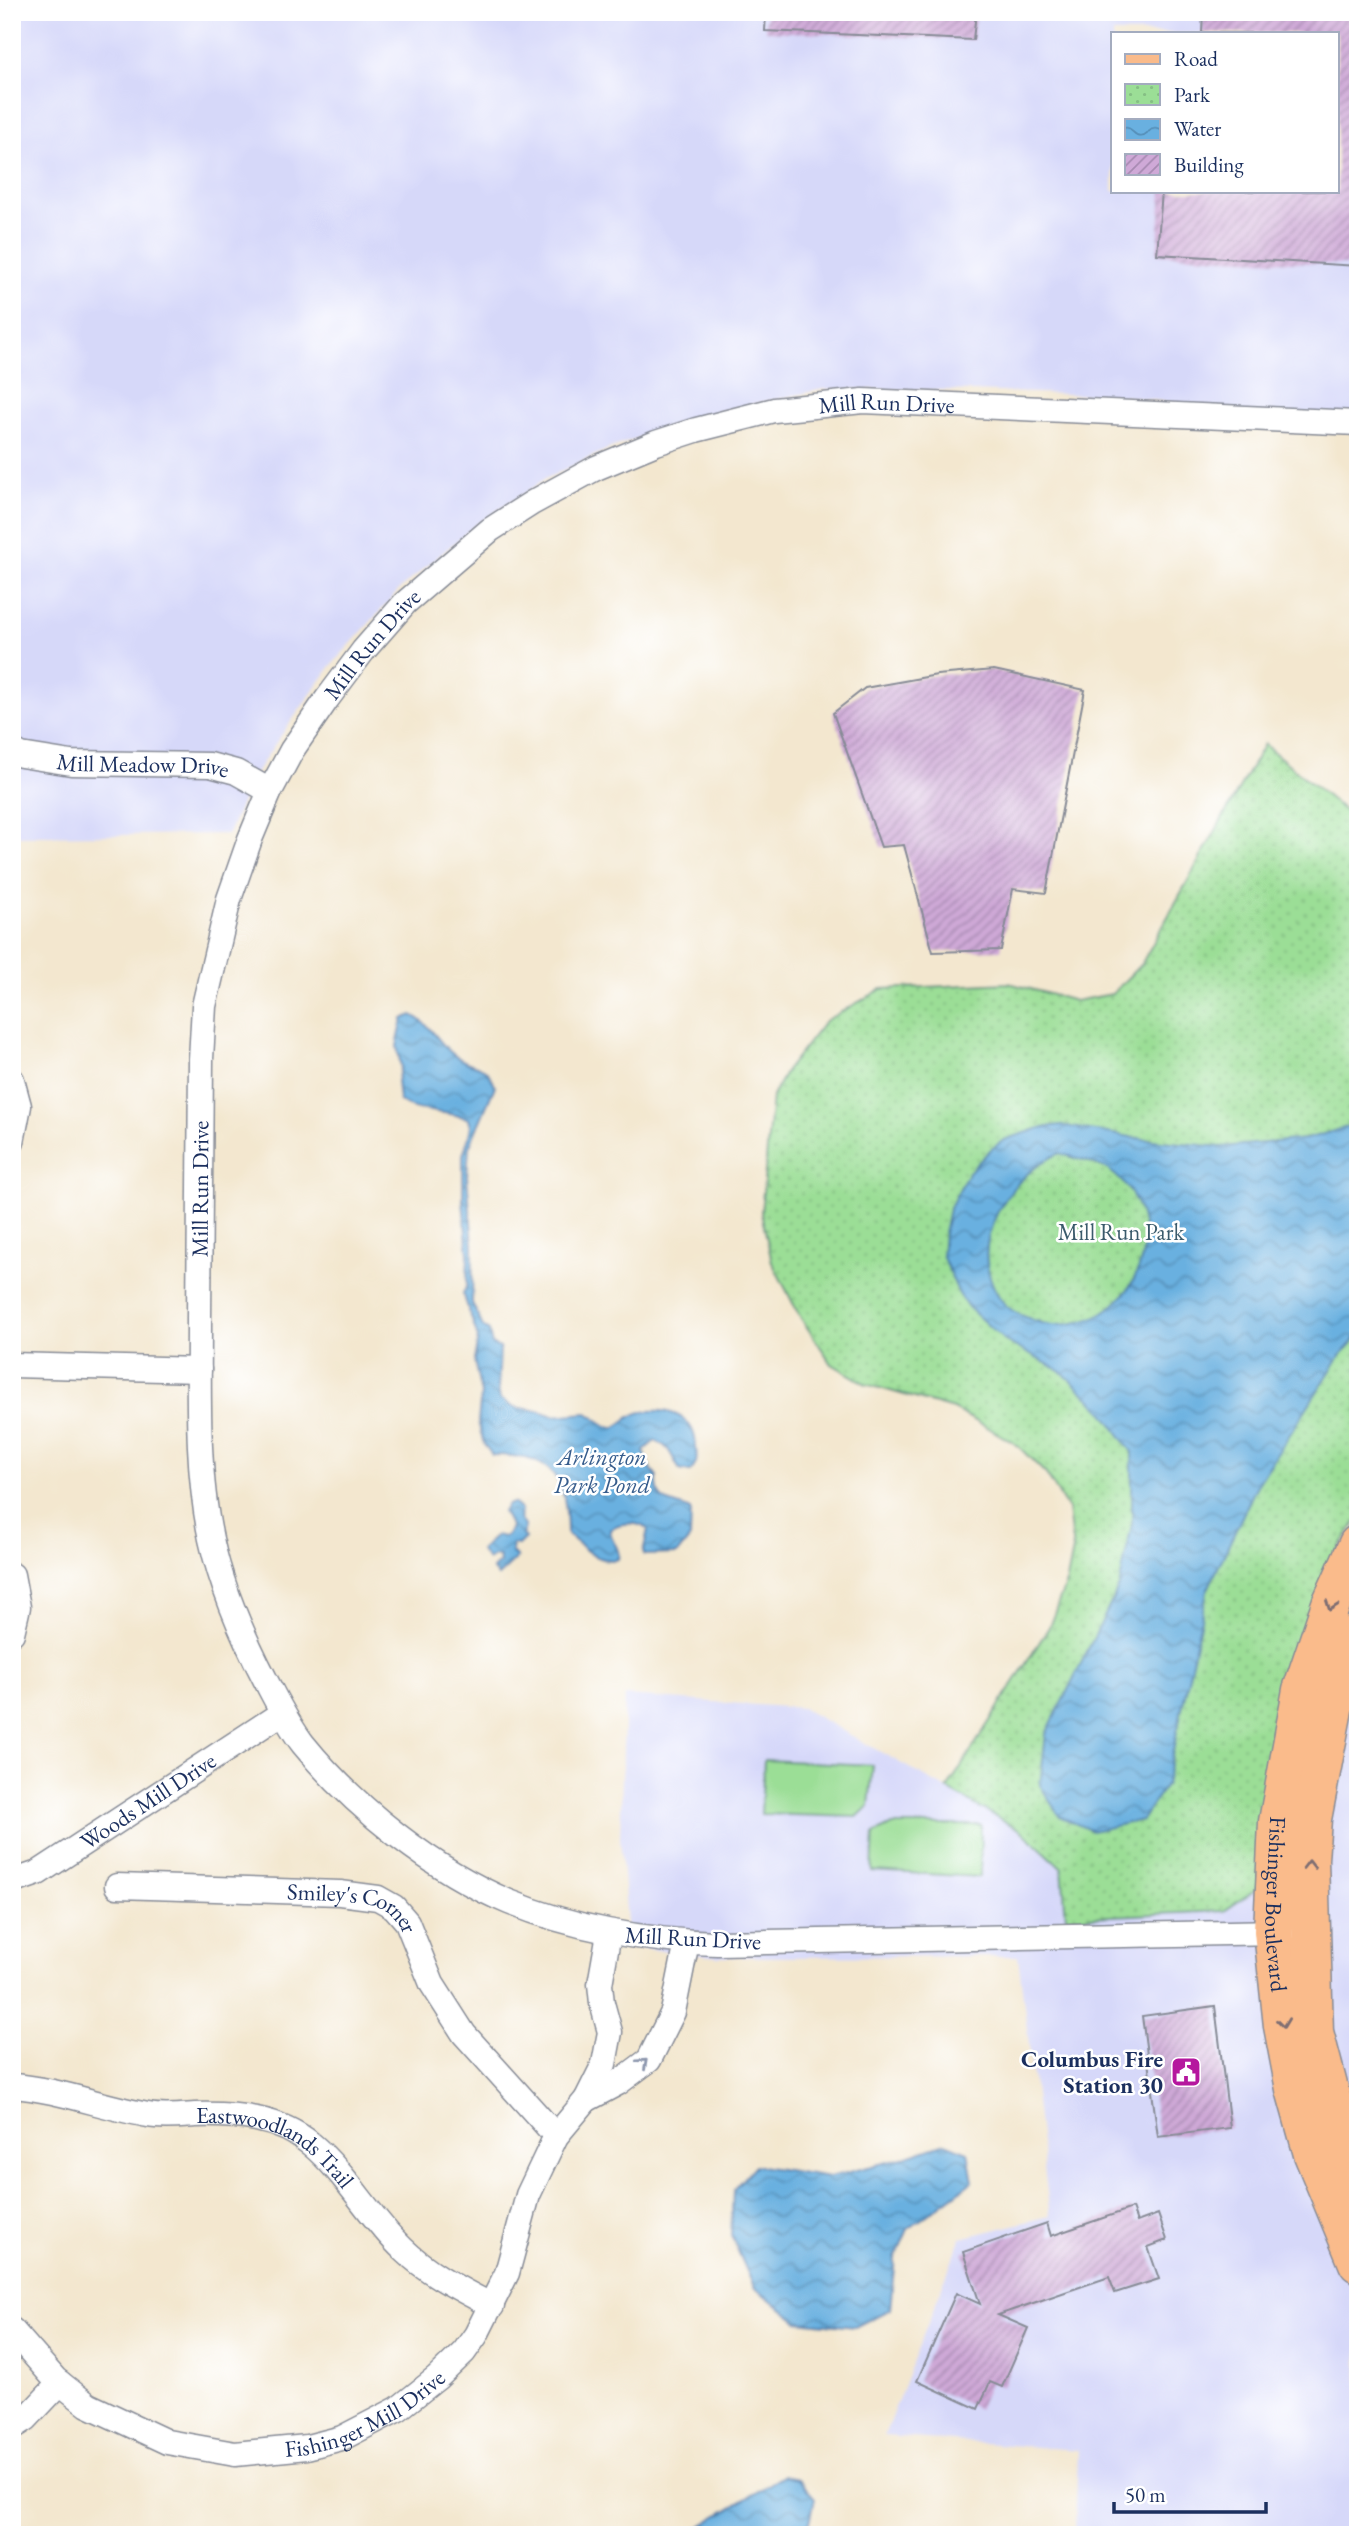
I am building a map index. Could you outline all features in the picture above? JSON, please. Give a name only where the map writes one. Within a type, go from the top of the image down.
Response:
[{"type":"main road","name":"Fishinger Boulevard","points":[[1358,1544],[1331,1604],[1302,1690],[1278,1822],[1273,1931],[1283,2026],[1295,2089],[1312,2154],[1358,2263]]},
{"type":"main road","name":"Fishinger Boulevard","points":[[1358,1633],[1334,1704],[1312,1819],[1309,1859],[1314,2032],[1338,2124],[1358,2175]]},
{"type":"street","name":"Mill Run Drive","points":[[1310,1933],[1273,1931],[1171,1936],[989,1936],[687,1942],[609,1933],[571,1923],[498,1897],[435,1861],[386,1828],[303,1743],[282,1713],[236,1620],[211,1540],[205,1503],[199,1370],[201,1059],[204,1006],[229,899],[270,790],[292,750],[363,651],[405,603],[490,530],[532,503],[596,468],[696,430],[774,410],[863,401],[1358,422]]},
{"type":"street","name":"Mill Meadow Drive","points":[[12,750],[21,755],[72,763],[210,765],[236,772],[270,790]]},
{"type":"street","points":[[12,1080],[19,1106],[12,1142]]},
{"type":"street","points":[[12,1366],[199,1370]]},
{"type":"street","points":[[12,1575],[18,1607],[12,1633]]},
{"type":"street","name":"Woods Mill Drive","points":[[12,1882],[38,1873],[282,1713]]},
{"type":"street","name":"Smiley's Corner","points":[[117,1886],[341,1893],[378,1898],[394,1907],[407,1922],[432,1984],[464,2034],[556,2136]]},
{"type":"street","name":"Fishinger Mill Drive","points":[[12,2330],[60,2383],[89,2405],[105,2415],[167,2442],[235,2454],[307,2447],[342,2438],[398,2409],[437,2378],[464,2352],[476,2335],[507,2273],[528,2195],[556,2136],[586,2100],[604,2064],[610,2032],[600,1984],[609,1933]]},
{"type":"street","name":"Fishinger Mill Drive","points":[[586,2100],[618,2083],[649,2060],[673,2012],[687,1942]]},
{"type":"street","name":"Eastwoodlands Trail","points":[[12,2086],[69,2096],[150,2116],[256,2117],[295,2133],[312,2144],[327,2160],[401,2248],[439,2279],[492,2306]]},
{"type":"street","points":[[12,2428],[26,2419],[60,2383]]},
{"type":"shaded area","points":[[12,12],[1358,12],[1358,423],[1298,420],[1124,396],[824,389],[702,415],[608,449],[547,478],[474,526],[400,589],[331,666],[275,744],[251,780],[228,834],[12,836]]},
{"type":"shaded area","points":[[1358,1633],[1358,2535],[1075,2535],[1078,2450],[884,2436],[961,2238],[1050,2216],[1018,1956],[718,1957],[629,1947],[620,1837],[625,1696],[802,1708],[1022,1831],[1062,1868],[1066,1918],[1261,1886],[1310,1933]]},
{"type":"green space","name":"Mill Run Park","points":[[1264,744],[1358,822],[1358,1519],[1338,1550],[1261,1886],[1224,1911],[1066,1918],[1062,1868],[1022,1831],[947,1789],[1049,1627],[1067,1580],[1073,1550],[1068,1509],[1046,1474],[1017,1445],[953,1409],[866,1384],[832,1364],[800,1317],[772,1262],[761,1213],[772,1096],[786,1071],[825,1021],[882,989],[1009,983],[1075,1001],[1112,994],[1142,963]]},
{"type":"green space","points":[[764,1760],[873,1765],[869,1806],[857,1817],[761,1814]]},
{"type":"green space","points":[[892,1825],[981,1825],[980,1877],[872,1871],[874,1834]]},
{"type":"water","name":"Arlington Park Pond","points":[[412,1015],[426,1024],[455,1056],[486,1070],[495,1086],[469,1147],[467,1176],[473,1246],[472,1303],[483,1327],[489,1331],[492,1345],[500,1348],[500,1399],[513,1407],[553,1416],[587,1413],[614,1428],[634,1415],[652,1411],[671,1413],[686,1421],[694,1436],[697,1458],[690,1472],[680,1470],[668,1449],[660,1443],[655,1441],[644,1450],[648,1465],[657,1476],[657,1486],[662,1498],[691,1510],[690,1538],[677,1554],[645,1555],[643,1553],[648,1529],[629,1524],[618,1525],[610,1530],[618,1551],[618,1559],[596,1557],[567,1534],[564,1497],[552,1472],[529,1459],[492,1455],[484,1444],[478,1422],[481,1394],[474,1360],[478,1338],[463,1293],[467,1286],[468,1254],[463,1201],[463,1155],[471,1125],[469,1119],[461,1116],[412,1108],[399,1100],[397,1081],[401,1067],[397,1046],[403,1019]]},
{"type":"water","points":[[1358,1124],[1358,1336],[1340,1356],[1256,1487],[1207,1591],[1166,1784],[1142,1820],[1092,1831],[1059,1816],[1040,1785],[1046,1734],[1119,1587],[1132,1524],[1132,1452],[1102,1410],[1062,1372],[1005,1341],[968,1307],[959,1294],[942,1255],[949,1209],[968,1173],[990,1150],[1004,1140],[1040,1128],[1060,1125],[1143,1139],[1221,1147],[1306,1139]],"holes":[[[1060,1153],[1110,1171],[1129,1190],[1140,1212],[1144,1235],[1142,1259],[1133,1281],[1118,1300],[1099,1315],[1074,1323],[1053,1325],[1024,1316],[1005,1304],[990,1278],[987,1252],[993,1222],[1015,1186],[1036,1167]]]},
{"type":"water","points":[[513,1503],[521,1510],[519,1519],[525,1527],[522,1535],[525,1538],[518,1545],[512,1544],[511,1552],[517,1558],[498,1576],[492,1569],[500,1563],[499,1556],[488,1560],[480,1550],[496,1535],[503,1537],[508,1534],[511,1527],[503,1512],[507,1505]]},
{"type":"water","points":[[945,2143],[968,2152],[973,2181],[908,2229],[895,2258],[890,2309],[855,2327],[798,2321],[754,2287],[731,2235],[733,2190],[755,2165],[830,2177],[899,2159]]},
{"type":"water","points":[[783,2476],[798,2479],[815,2498],[810,2522],[803,2535],[686,2535]]},
{"type":"building","points":[[766,12],[976,12],[973,40],[765,31]]},
{"type":"building","points":[[1203,12],[1358,12],[1358,266],[1157,254],[1162,192],[1338,192],[1338,32],[1202,32]]},
{"type":"building","points":[[994,670],[1085,690],[1046,893],[1013,889],[1001,950],[933,952],[904,845],[881,847],[833,713],[865,688],[937,675]]},
{"type":"building","name":"Columbus Fire Station 30","points":[[1215,2006],[1230,2128],[1158,2137],[1142,2016]]},
{"type":"building","points":[[1132,2208],[1137,2222],[1158,2214],[1167,2240],[1148,2247],[1159,2279],[1115,2293],[1109,2277],[998,2315],[1028,2328],[1002,2387],[990,2382],[978,2409],[917,2381],[956,2293],[980,2304],[963,2252],[1047,2223],[1051,2236]]},
{"type":"place","name":"Columbus Fire Station 30","points":[[1186,2072]]}]
